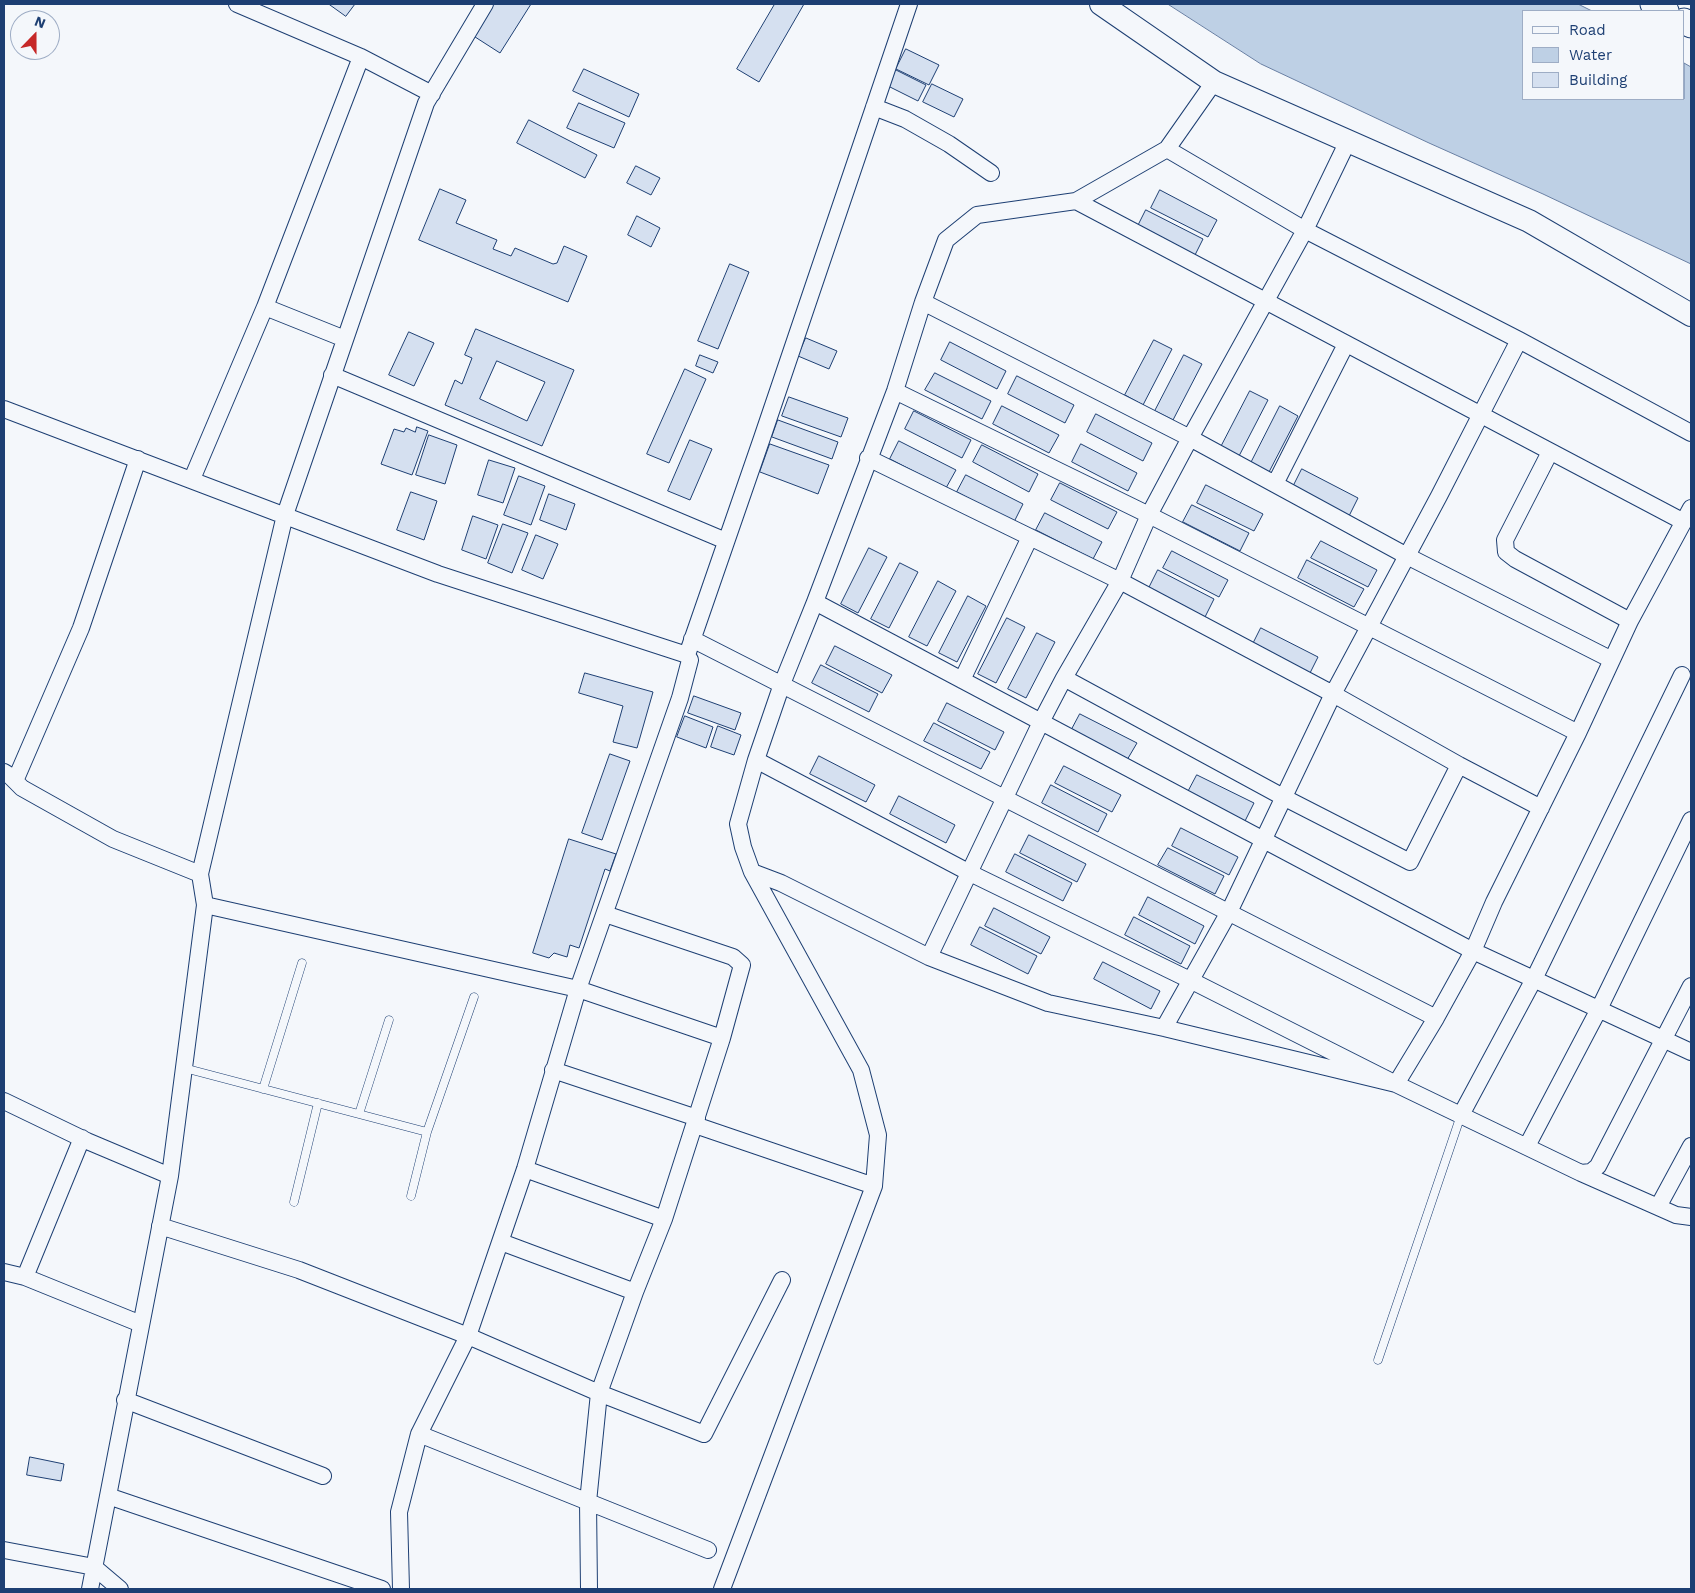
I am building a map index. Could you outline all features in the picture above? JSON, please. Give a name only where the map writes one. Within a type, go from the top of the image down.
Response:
[{"type":"main road","points":[[1653,4],[1664,10]]},
{"type":"street","points":[[237,4],[257,8],[361,57],[432,94]]},
{"type":"street","points":[[90,1589],[170,1176],[205,905],[200,874],[285,515],[426,102],[485,4]]},
{"type":"street","points":[[687,656],[909,4]]},
{"type":"street","points":[[1101,4],[1214,82],[1529,221],[1691,315]]},
{"type":"street","points":[[192,480],[264,306],[361,57]]},
{"type":"street","points":[[722,1589],[874,1186],[878,1135],[861,1070],[752,872],[743,847],[738,824],[756,760],[782,684],[895,391],[923,302],[946,240],[977,215],[1076,201],[1168,148],[1214,82]]},
{"type":"street","points":[[874,107],[905,119],[949,144],[991,174]]},
{"type":"street","points":[[929,957],[1041,722],[1120,581],[1150,515],[1190,438],[1306,230],[1348,141]]},
{"type":"street","points":[[1168,148],[1306,230],[1519,340],[1691,434]]},
{"type":"street","points":[[1076,201],[1550,452],[1688,515],[1630,621],[1578,733],[1494,902],[1473,951],[1436,1018],[1396,1084]]},
{"type":"street","points":[[923,302],[1190,438],[1408,556],[1612,660]]},
{"type":"street","points":[[264,306],[345,339]]},
{"type":"street","points":[[1164,1028],[1229,912],[1333,694],[1368,625],[1408,556],[1519,340]]},
{"type":"street","points":[[1275,484],[1346,344]]},
{"type":"street","points":[[332,375],[726,541]]},
{"type":"street","points":[[895,391],[1150,515],[1578,733]]},
{"type":"street","points":[[4,409],[438,574],[687,656],[690,660],[680,698],[578,989],[525,1169],[501,1242],[468,1336],[419,1434],[399,1512],[401,1589]]},
{"type":"street","points":[[1550,452],[1505,540],[1506,552],[1514,559],[1630,621]]},
{"type":"street","points":[[868,458],[1120,581],[1333,694],[1459,765],[1541,808]]},
{"type":"street","points":[[138,459],[81,628],[8,777],[22,788],[113,839],[200,874]]},
{"type":"street","points":[[962,680],[1030,538]]},
{"type":"street","points":[[815,602],[1473,951],[1691,1052]]},
{"type":"street","points":[[692,639],[1436,1018]]},
{"type":"street","points":[[1461,1115],[1534,979],[1682,675]]},
{"type":"street","points":[[1064,678],[1283,797],[1410,862],[1459,765]]},
{"type":"street","points":[[756,760],[970,873],[1190,980],[1396,1084],[1581,1173],[1676,1216],[1691,1217]]},
{"type":"street","points":[[1527,1146],[1599,1009],[1691,820]]},
{"type":"street","points":[[752,872],[781,883],[929,957],[1048,1003],[1164,1028],[1396,1084]]},
{"type":"street","points":[[205,905],[578,989],[722,1038]]},
{"type":"street","points":[[589,1589],[588,1502],[599,1393],[635,1292],[664,1219],[722,1038],[742,965],[734,957],[605,914]]},
{"type":"street","points":[[1581,1173],[1591,1172],[1598,1166],[1691,986]]},
{"type":"street","points":[[553,1070],[874,1186]]},
{"type":"street","points":[[4,1101],[82,1138],[170,1176]]},
{"type":"street","points":[[25,1277],[82,1138]]},
{"type":"street","points":[[1658,1207],[1691,1146]]},
{"type":"street","points":[[525,1169],[664,1219]]},
{"type":"street","points":[[160,1226],[299,1270],[468,1336],[599,1393],[704,1434],[782,1280]]},
{"type":"street","points":[[501,1242],[635,1292]]},
{"type":"street","points":[[4,1272],[25,1277],[140,1324]]},
{"type":"street","points":[[126,1400],[323,1476]]},
{"type":"street","points":[[419,1434],[708,1550]]},
{"type":"street","points":[[108,1496],[382,1589]]},
{"type":"street","points":[[4,1550],[94,1567],[120,1589]]},
{"type":"lane","points":[[263,1089],[302,963]]},
{"type":"lane","points":[[411,1196],[427,1132],[474,996]]},
{"type":"lane","points":[[359,1114],[389,1020]]},
{"type":"lane","points":[[184,1068],[427,1132]]},
{"type":"lane","points":[[294,1202],[318,1103]]},
{"type":"lane","points":[[1378,1360],[1461,1115]]},
{"type":"water","points":[[1168,4],[1578,4],[1590,10],[1522,10],[1522,100],[1685,100],[1685,64],[1691,67],[1691,264],[1543,194],[1261,64]]},
{"type":"building","points":[[329,4],[355,4],[346,16]]},
{"type":"building","points":[[492,4],[531,4],[500,53],[472,35]]},
{"type":"building","points":[[775,4],[804,4],[759,82],[737,69]]},
{"type":"building","points":[[906,49],[939,65],[929,85],[896,69]]},
{"type":"building","points":[[892,68],[926,85],[918,101],[884,84]]},
{"type":"building","points":[[584,69],[639,94],[629,117],[573,91]]},
{"type":"building","points":[[932,84],[963,99],[954,117],[923,102]]},
{"type":"building","points":[[579,103],[625,123],[614,148],[567,128]]},
{"type":"building","points":[[529,120],[597,155],[585,178],[517,143]]},
{"type":"building","points":[[636,166],[660,178],[651,195],[627,183]]},
{"type":"building","points":[[440,189],[466,200],[456,223],[497,240],[493,249],[511,256],[515,248],[553,264],[557,263],[564,246],[587,256],[568,302],[419,240]]},
{"type":"building","points":[[1160,190],[1217,220],[1208,237],[1151,208]]},
{"type":"building","points":[[1146,210],[1203,239],[1194,257],[1137,228]]},
{"type":"building","points":[[637,216],[660,228],[651,247],[628,235]]},
{"type":"building","points":[[730,264],[749,272],[718,349],[698,341]]},
{"type":"building","points":[[476,329],[574,370],[542,446],[445,405],[455,380],[462,384],[472,358],[465,355]],"holes":[[[497,361],[545,382],[527,421],[480,399]]]},
{"type":"building","points":[[409,332],[434,343],[414,386],[389,375]]},
{"type":"building","points":[[806,338],[837,351],[829,369],[798,356]]},
{"type":"building","points":[[1154,340],[1172,349],[1143,405],[1125,395]]},
{"type":"building","points":[[950,342],[1006,371],[997,389],[941,360]]},
{"type":"building","points":[[700,355],[718,362],[713,373],[696,366]]},
{"type":"building","points":[[1184,355],[1202,364],[1173,420],[1155,411]]},
{"type":"building","points":[[685,369],[706,379],[669,463],[647,454]]},
{"type":"building","points":[[935,373],[991,401],[982,419],[925,390]]},
{"type":"building","points":[[1017,376],[1074,405],[1065,423],[1008,394]]},
{"type":"building","points":[[1250,391],[1268,400],[1239,456],[1221,447]]},
{"type":"building","points":[[789,397],[848,418],[841,437],[782,416]]},
{"type":"building","points":[[1002,406],[1059,435],[1049,453],[993,424]]},
{"type":"building","points":[[1280,406],[1298,416],[1269,472],[1251,463]]},
{"type":"building","points":[[914,411],[971,440],[962,458],[905,429]]},
{"type":"building","points":[[1096,414],[1152,443],[1143,461],[1087,432]]},
{"type":"building","points":[[778,420],[838,442],[832,459],[772,437]]},
{"type":"building","points":[[417,427],[428,431],[412,475],[381,464],[394,429],[404,432],[406,428],[415,432]]},
{"type":"building","points":[[429,435],[457,445],[445,484],[416,475]]},
{"type":"building","points":[[690,440],[712,449],[690,500],[668,491]]},
{"type":"building","points":[[899,441],[956,470],[946,488],[890,459]]},
{"type":"building","points":[[770,444],[829,465],[818,494],[760,472]]},
{"type":"building","points":[[1081,444],[1137,473],[1128,491],[1072,462]]},
{"type":"building","points":[[982,445],[1038,474],[1029,492],[973,462]]},
{"type":"building","points":[[489,460],[515,468],[503,503],[478,495]]},
{"type":"building","points":[[1302,469],[1358,498],[1349,516],[1293,487]]},
{"type":"building","points":[[966,475],[1023,504],[1014,522],[957,492]]},
{"type":"building","points":[[519,476],[545,486],[531,525],[504,515]]},
{"type":"building","points":[[1060,483],[1117,512],[1108,529],[1051,500]]},
{"type":"building","points":[[1206,485],[1263,514],[1254,531],[1197,503]]},
{"type":"building","points":[[411,492],[437,501],[424,540],[397,530]]},
{"type":"building","points":[[549,494],[575,504],[566,530],[540,520]]},
{"type":"building","points":[[1192,505],[1249,533],[1240,551],[1183,522]]},
{"type":"building","points":[[1045,513],[1102,542],[1093,559],[1036,530]]},
{"type":"building","points":[[473,516],[498,525],[486,559],[462,550]]},
{"type":"building","points":[[503,524],[528,533],[512,573],[488,563]]},
{"type":"building","points":[[536,535],[558,544],[543,579],[522,570]]},
{"type":"building","points":[[1321,541],[1377,570],[1368,587],[1311,558]]},
{"type":"building","points":[[869,548],[887,557],[858,613],[841,604]]},
{"type":"building","points":[[1172,551],[1228,580],[1219,597],[1163,568]]},
{"type":"building","points":[[1307,560],[1364,589],[1354,607],[1298,578]]},
{"type":"building","points":[[900,563],[918,572],[889,628],[871,619]]},
{"type":"building","points":[[1158,570],[1214,599],[1205,617],[1149,588]]},
{"type":"building","points":[[938,581],[956,591],[927,646],[909,637]]},
{"type":"building","points":[[968,596],[986,606],[957,662],[939,653]]},
{"type":"building","points":[[1007,618],[1025,627],[996,683],[978,674]]},
{"type":"building","points":[[1261,628],[1318,657],[1309,675],[1252,646]]},
{"type":"building","points":[[1037,633],[1055,642],[1026,698],[1008,689]]},
{"type":"building","points":[[835,646],[892,675],[882,693],[826,664]]},
{"type":"building","points":[[821,665],[878,694],[869,712],[812,683]]},
{"type":"building","points":[[585,673],[653,692],[637,748],[613,742],[623,706],[579,693]]},
{"type":"building","points":[[694,696],[741,713],[735,730],[688,713]]},
{"type":"building","points":[[947,703],[1004,732],[995,750],[938,721]]},
{"type":"building","points":[[1080,714],[1137,743],[1127,760],[1071,731]]},
{"type":"building","points":[[685,716],[713,727],[706,748],[677,737]]},
{"type":"building","points":[[934,723],[990,752],[981,769],[924,741]]},
{"type":"building","points":[[718,726],[741,735],[734,755],[711,747]]},
{"type":"building","points":[[610,754],[630,761],[602,840],[582,833]]},
{"type":"building","points":[[819,756],[875,785],[866,802],[810,774]]},
{"type":"building","points":[[1064,766],[1121,795],[1112,812],[1055,783]]},
{"type":"building","points":[[1197,775],[1254,803],[1245,821],[1188,792]]},
{"type":"building","points":[[1051,785],[1107,814],[1098,832],[1042,803]]},
{"type":"building","points":[[899,796],[955,825],[946,843],[890,814]]},
{"type":"building","points":[[1181,828],[1238,857],[1229,875],[1172,846]]},
{"type":"building","points":[[1029,835],[1086,864],[1077,882],[1020,853]]},
{"type":"building","points":[[569,839],[616,854],[610,871],[605,869],[579,948],[570,945],[567,957],[554,953],[549,958],[533,953]]},
{"type":"building","points":[[1168,848],[1224,876],[1215,894],[1158,865]]},
{"type":"building","points":[[1015,854],[1072,883],[1063,901],[1006,872]]},
{"type":"building","points":[[1148,897],[1204,926],[1195,944],[1139,915]]},
{"type":"building","points":[[994,908],[1050,937],[1041,954],[985,926]]},
{"type":"building","points":[[1134,917],[1190,946],[1181,964],[1125,935]]},
{"type":"building","points":[[980,927],[1037,956],[1028,974],[971,945]]},
{"type":"building","points":[[1103,962],[1160,991],[1151,1009],[1094,979]]},
{"type":"building","points":[[30,1457],[64,1464],[61,1481],[27,1475]]}]
